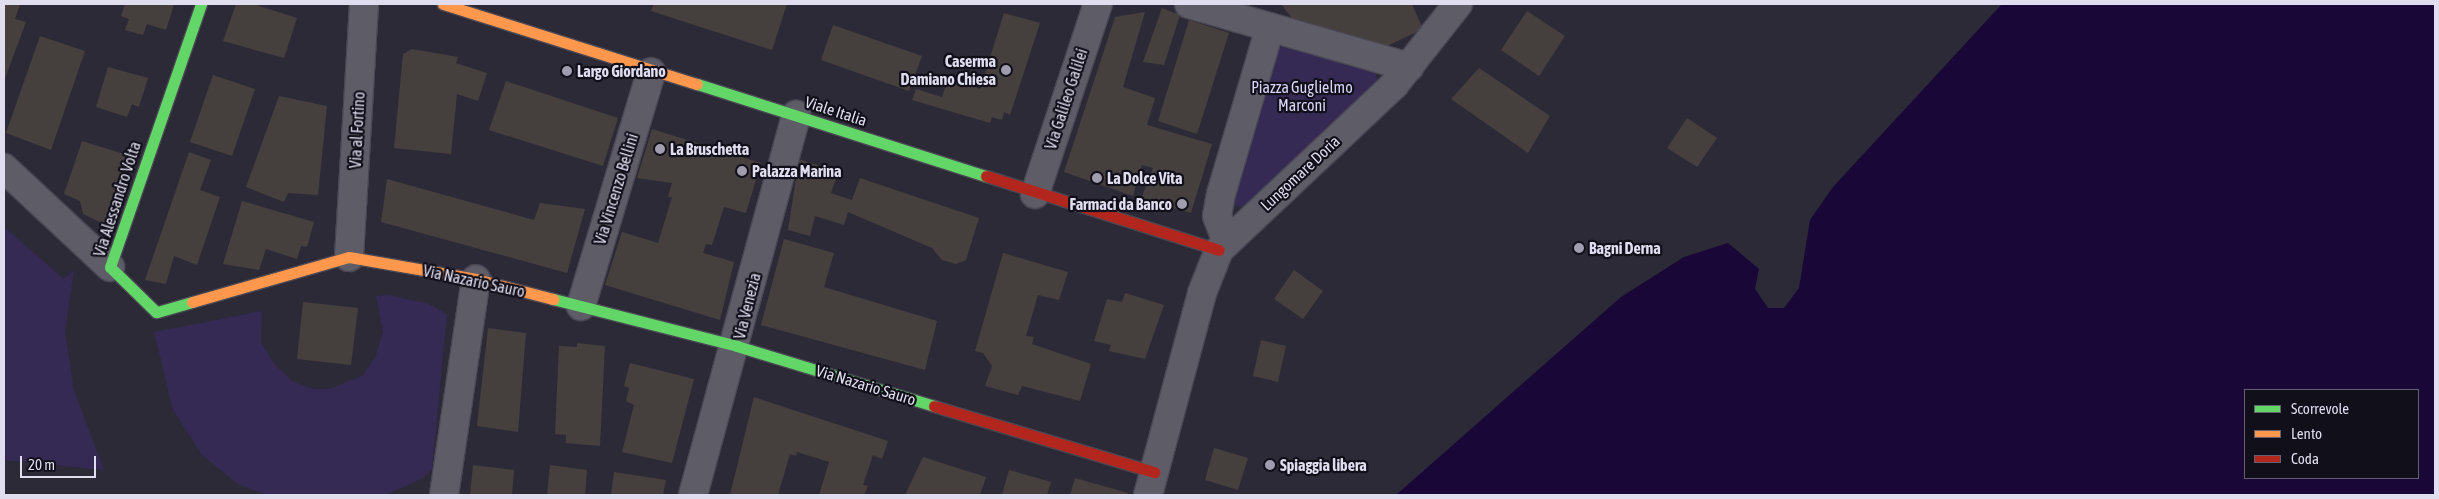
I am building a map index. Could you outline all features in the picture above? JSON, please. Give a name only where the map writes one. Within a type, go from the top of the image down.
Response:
[{"type":"street","name":"Via Alessandro Volta","points":[[201,4],[110,268],[156,312],[349,257]]},
{"type":"street","name":"Via al Fortino","points":[[349,257],[364,4]]},
{"type":"street","name":"Viale Italia","points":[[443,4],[651,72],[796,115],[1035,194],[1223,246]]},
{"type":"street","name":"Via Galileo Galilei","points":[[1035,194],[1098,4]]},
{"type":"street","points":[[1190,4],[1244,11],[1270,27],[1409,67]]},
{"type":"street","name":"Lungomare Doria","points":[[1223,246],[1409,67],[1458,4]]},
{"type":"street","points":[[1223,246],[1217,216],[1221,194],[1270,27]]},
{"type":"street","name":"Via Vincenzo Bellini","points":[[581,306],[651,72]]},
{"type":"street","name":"Via Venezia","points":[[693,495],[736,346],[796,115]]},
{"type":"street","points":[[4,168],[110,268]]},
{"type":"street","name":"Via Nazario Sauro","points":[[349,257],[476,279],[736,346],[1151,484],[1202,294],[1223,246]]},
{"type":"street","points":[[444,495],[476,279]]},
{"type":"green space","name":"Piazza Guglielmo Marconi","points":[[1283,47],[1376,72],[1377,81],[1245,208],[1237,206],[1231,202],[1274,50]]},
{"type":"green space","points":[[4,227],[64,279],[74,270],[65,332],[74,390],[104,470],[4,460]]},
{"type":"green space","points":[[389,295],[429,304],[447,314],[432,469],[423,478],[385,495],[267,495],[238,484],[202,455],[173,410],[154,332],[262,311],[261,342],[275,365],[292,381],[312,389],[329,389],[362,376],[375,358],[383,332],[376,296]]},
{"type":"shaded area","points":[[2002,4],[2435,4],[2435,495],[1396,495],[1621,297],[1684,257],[1728,243],[1759,269],[1755,289],[1768,308],[1784,308],[1799,288],[1810,220],[1833,187]]},
{"type":"building","points":[[4,4],[20,4],[15,19],[26,22],[4,81]]},
{"type":"building","points":[[125,4],[174,4],[166,30],[147,24],[143,35],[125,30],[129,19],[121,16]]},
{"type":"building","points":[[236,4],[253,4],[297,18],[284,58],[223,41]]},
{"type":"building","points":[[654,4],[787,4],[772,50],[651,11]]},
{"type":"building","points":[[1281,4],[1412,4],[1423,29],[1387,46],[1292,18]]},
{"type":"building","points":[[1162,8],[1180,15],[1164,65],[1143,62]]},
{"type":"building","points":[[1527,11],[1565,36],[1539,76],[1501,50]]},
{"type":"building","points":[[1145,12],[1123,87],[1155,98],[1147,125],[1212,144],[1191,213],[1141,199],[1153,168],[1142,165],[1133,196],[1064,172],[1115,17]]},
{"type":"building","name":"Caserma Damiano Chiesa","points":[[1004,13],[1040,23],[1010,115],[1004,112],[1002,120],[992,117],[990,123],[912,100],[916,89],[942,97],[949,77],[980,89]]},
{"type":"building","points":[[1189,20],[1229,33],[1197,134],[1158,121]]},
{"type":"building","points":[[833,25],[922,56],[909,91],[821,60]]},
{"type":"building","points":[[40,36],[85,51],[51,150],[6,133]]},
{"type":"building","points":[[412,49],[458,57],[456,63],[487,73],[478,101],[457,94],[451,154],[394,148],[403,54]]},
{"type":"building","points":[[108,67],[148,78],[139,107],[132,104],[127,117],[96,107]]},
{"type":"building","points":[[1479,68],[1550,116],[1528,153],[1451,99]]},
{"type":"building","points":[[213,75],[255,89],[232,156],[190,142]]},
{"type":"building","points":[[506,81],[618,118],[603,166],[489,130]]},
{"type":"building","points":[[279,96],[327,106],[318,195],[288,193],[284,202],[246,187]]},
{"type":"building","points":[[1687,118],[1717,138],[1697,167],[1667,148]]},
{"type":"building","points":[[652,129],[761,163],[746,213],[724,207],[712,245],[706,244],[703,253],[734,262],[720,320],[605,285],[622,232],[658,243],[672,197],[668,197],[672,183],[637,178]]},
{"type":"building","points":[[82,141],[130,156],[108,226],[83,214],[80,201],[64,194]]},
{"type":"building","points":[[189,152],[211,160],[200,190],[220,197],[197,265],[174,256],[166,284],[145,280]]},
{"type":"building","points":[[799,159],[838,172],[831,193],[852,200],[860,178],[979,218],[966,260],[956,264],[942,260],[932,248],[848,212],[844,225],[815,216],[810,236],[788,230]]},
{"type":"building","points":[[387,179],[534,220],[540,203],[585,209],[567,273],[381,222]]},
{"type":"building","points":[[242,201],[314,222],[307,247],[301,246],[297,259],[266,249],[259,270],[223,264]]},
{"type":"building","points":[[784,239],[834,253],[824,287],[937,321],[925,370],[761,325]]},
{"type":"building","points":[[1003,253],[1068,272],[1059,300],[1038,295],[1026,336],[1034,337],[1032,344],[1091,364],[1080,401],[1022,386],[1018,395],[985,386],[992,366],[983,353],[975,351]]},
{"type":"building","points":[[1294,270],[1323,291],[1303,319],[1274,299]]},
{"type":"building","points":[[1125,293],[1164,305],[1145,359],[1109,351],[1111,345],[1094,341],[1107,299],[1122,302]]},
{"type":"building","points":[[303,302],[358,308],[351,365],[297,359]]},
{"type":"building","points":[[488,328],[526,333],[518,432],[477,426]]},
{"type":"building","points":[[1261,340],[1286,346],[1278,382],[1253,376]]},
{"type":"building","points":[[577,343],[605,346],[600,446],[566,443],[566,435],[555,434],[559,346],[577,347]]},
{"type":"building","points":[[630,363],[694,379],[672,463],[622,452],[634,405],[626,401],[629,388],[624,386]]},
{"type":"building","points":[[754,397],[888,441],[882,459],[873,455],[863,485],[868,486],[864,495],[819,495],[829,462],[797,452],[796,456],[790,454],[778,495],[730,495]]},
{"type":"building","points":[[1214,448],[1248,458],[1238,490],[1205,480]]},
{"type":"building","points":[[923,457],[986,477],[980,495],[905,495]]},
{"type":"building","points":[[473,465],[514,470],[512,495],[470,495]]},
{"type":"building","points":[[550,465],[587,470],[585,495],[547,495]]},
{"type":"building","points":[[1009,470],[1051,482],[1047,495],[1002,495]]},
{"type":"building","points":[[614,472],[666,480],[663,495],[611,495]]},
{"type":"building","points":[[1075,478],[1128,493],[1127,495],[1070,495]]},
{"type":"traffic: fast","points":[[192,302],[156,312],[110,267],[201,4]]},
{"type":"traffic: fast","points":[[697,84],[986,176]]},
{"type":"traffic: fast","points":[[553,299],[737,346],[934,406]]},
{"type":"traffic: slow","points":[[443,4],[697,84]]},
{"type":"traffic: slow","points":[[192,302],[349,257],[476,279],[553,299]]},
{"type":"traffic: jam","points":[[986,176],[1219,250]]},
{"type":"traffic: jam","points":[[934,406],[1154,472]]},
{"type":"place","name":"Caserma Damiano Chiesa","points":[[1006,70]]},
{"type":"place","name":"Largo Giordano","points":[[567,71]]},
{"type":"place","name":"La Bruschetta","points":[[660,149]]},
{"type":"place","name":"Palazza Marina","points":[[742,171]]},
{"type":"place","name":"La Dolce Vita","points":[[1097,178]]},
{"type":"place","name":"Farmaci da Banco","points":[[1182,204]]},
{"type":"place","name":"Bagni Derna","points":[[1579,248]]},
{"type":"place","name":"Spiaggia libera","points":[[1270,465]]}]
